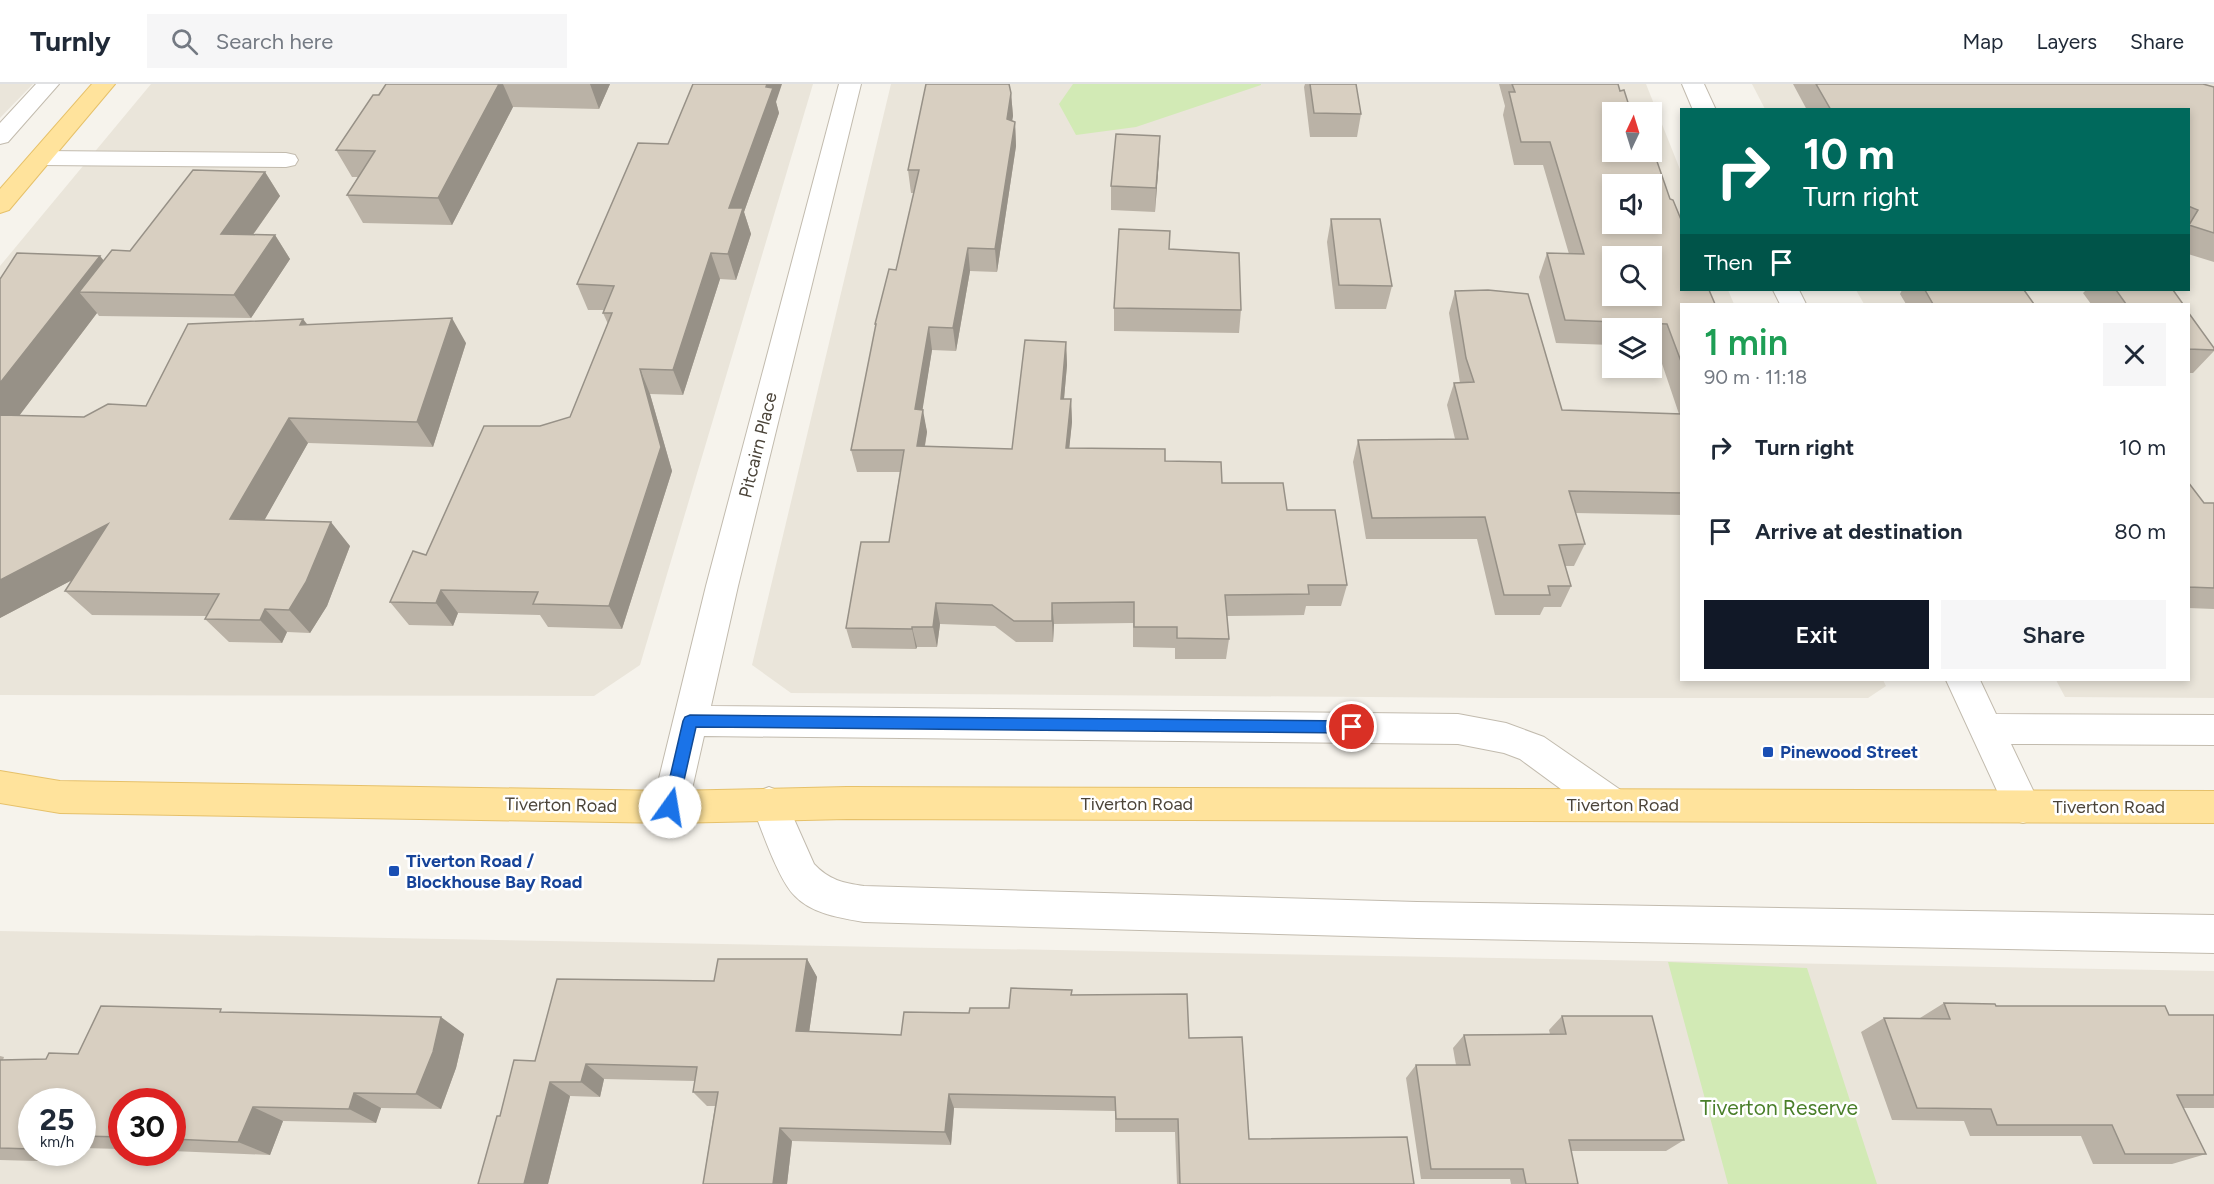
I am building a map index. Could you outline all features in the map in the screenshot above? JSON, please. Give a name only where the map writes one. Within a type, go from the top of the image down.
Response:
[{"type":"main road","points":[[0,205],[104,84]]},
{"type":"main road","name":"Tiverton Road","points":[[0,787],[60,797],[670,807],[769,803],[2214,807]]},
{"type":"main road","name":"Tiverton Road","points":[[0,807],[60,797]]},
{"type":"street","points":[[0,137],[48,84]]},
{"type":"street","name":"Pitcairn Place","points":[[670,807],[722,586],[850,84]]},
{"type":"street","points":[[1693,84],[1704,108]]},
{"type":"street","points":[[41,158],[286,160]]},
{"type":"street","points":[[1963,681],[2023,807]]},
{"type":"street","points":[[690,721],[1458,729],[1482,732],[1532,748],[1612,805]]},
{"type":"street","points":[[1985,729],[2214,730]]},
{"type":"street","points":[[769,803],[801,876],[808,885],[832,900],[864,904],[1429,920],[2214,934]]},
{"type":"shaded area","points":[[0,84],[33,84],[0,118]]},
{"type":"shaded area","points":[[151,84],[813,84],[640,665],[594,696],[0,695],[0,266]]},
{"type":"shaded area","points":[[891,84],[1646,84],[1653,102],[1602,102],[1602,162],[1662,162],[1662,124],[1680,169],[1680,291],[1728,291],[1734,303],[1680,303],[1680,681],[1884,681],[1886,686],[1868,698],[791,693],[752,665]]},
{"type":"shaded area","points":[[1752,84],[2214,84],[2214,698],[2065,697],[2057,681],[2190,681],[2190,303],[1863,303],[1857,291],[2190,291],[2190,108],[1764,108]]},
{"type":"shaded area","points":[[0,931],[2214,971],[2214,1184],[0,1184]]},
{"type":"green space","points":[[1073,84],[1261,85],[1136,127],[1076,135],[1059,104]]},
{"type":"green space","name":"Tiverton Reserve","points":[[1668,962],[1807,968],[1877,1184],[1728,1184]]},
{"type":"building","points":[[386,84],[499,84],[438,198],[347,195],[375,151],[336,150],[373,95],[379,95]]},
{"type":"building","points":[[693,84],[767,84],[766,87],[773,88],[729,208],[743,208],[728,254],[711,253],[673,370],[640,369],[661,447],[609,606],[533,604],[538,592],[441,590],[436,603],[390,602],[413,551],[426,555],[484,426],[540,426],[570,417],[612,313],[603,313],[614,286],[577,284],[638,143],[668,144]]},
{"type":"building","points":[[926,84],[1009,84],[1011,93],[1007,119],[1015,122],[995,249],[968,248],[953,328],[929,327],[915,409],[923,410],[917,446],[1012,449],[1025,340],[1066,342],[1061,399],[1071,399],[1066,448],[1165,449],[1165,461],[1221,462],[1222,483],[1283,483],[1287,510],[1335,510],[1347,585],[1308,585],[1309,594],[1225,595],[1229,639],[1177,638],[1177,627],[1134,627],[1134,602],[1052,603],[1052,621],[1014,621],[992,605],[936,603],[933,627],[846,628],[861,542],[889,542],[904,450],[851,450],[875,324],[889,269],[896,270],[919,170],[908,170]]},
{"type":"building","points":[[1310,84],[1356,84],[1361,114],[1314,113]]},
{"type":"building","points":[[1512,84],[1618,84],[1620,91],[1624,90],[1628,102],[1602,102],[1602,162],[1657,162],[1661,174],[1602,174],[1602,234],[1662,234],[1662,176],[1670,199],[1673,200],[1680,217],[1680,291],[1709,291],[1715,303],[1680,303],[1680,359],[1667,324],[1662,324],[1662,318],[1602,318],[1602,321],[1565,320],[1547,253],[1584,254],[1550,142],[1521,142],[1509,92],[1515,92]]},
{"type":"building","points":[[1816,84],[2203,84],[2214,87],[2214,233],[2190,225],[2198,210],[2190,207],[2190,108],[1830,108]]},
{"type":"building","points":[[1116,134],[1160,136],[1156,188],[1111,186]]},
{"type":"building","points":[[193,170],[265,172],[221,234],[275,235],[234,295],[79,292],[112,250],[130,251]]},
{"type":"building","points":[[1331,219],[1380,219],[1392,286],[1339,285]]},
{"type":"building","points":[[1119,229],[1170,231],[1169,249],[1239,253],[1241,310],[1114,308]]},
{"type":"building","points":[[17,253],[100,256],[0,383],[0,279]]},
{"type":"building","points":[[1488,290],[1528,294],[1562,410],[1680,414],[1680,493],[1569,491],[1585,544],[1559,545],[1571,586],[1548,586],[1550,595],[1504,595],[1485,517],[1372,518],[1358,440],[1468,439],[1454,383],[1474,382],[1466,358],[1455,291]]},
{"type":"building","points":[[1926,291],[2025,291],[2033,303],[1932,303]]},
{"type":"building","points":[[2117,291],[2174,291],[2182,303],[2125,303]]},
{"type":"building","points":[[2190,315],[2214,348],[2214,350],[2190,349]]},
{"type":"building","points":[[452,318],[417,422],[289,418],[230,519],[331,522],[306,582],[289,610],[265,609],[260,620],[205,619],[219,594],[65,591],[108,524],[0,580],[0,415],[84,417],[108,404],[146,406],[188,324],[303,319],[300,325]]},
{"type":"building","points":[[2190,485],[2204,503],[2214,503],[2214,588],[2190,587]]},
{"type":"building","points":[[718,959],[807,959],[796,1031],[901,1035],[904,1012],[969,1013],[970,1008],[1009,1008],[1011,988],[1072,990],[1071,995],[1187,994],[1189,1038],[1242,1037],[1249,1139],[1407,1137],[1414,1184],[1180,1184],[1178,1119],[1116,1119],[1115,1097],[949,1094],[945,1132],[780,1128],[773,1184],[703,1184],[718,1092],[693,1092],[697,1067],[586,1064],[581,1082],[550,1082],[524,1184],[478,1184],[497,1116],[500,1116],[514,1060],[535,1061],[557,979],[714,981]]},
{"type":"building","points":[[1944,1003],[1995,1004],[1996,1006],[2165,1006],[2169,1015],[2214,1015],[2214,1095],[2177,1095],[2206,1154],[2125,1154],[2112,1125],[1997,1125],[1991,1109],[1917,1108],[1884,1018],[1950,1019]]},
{"type":"building","points":[[101,1006],[221,1009],[220,1012],[441,1017],[433,1052],[416,1094],[354,1093],[349,1109],[253,1107],[238,1142],[186,1140],[186,1088],[108,1088],[108,1137],[96,1136],[96,1088],[18,1088],[18,1149],[0,1148],[0,1060],[46,1059],[49,1053],[78,1054]]},
{"type":"building","points":[[1562,1016],[1652,1016],[1684,1140],[1569,1140],[1578,1184],[1526,1184],[1523,1169],[1431,1169],[1416,1065],[1470,1065],[1464,1035],[1566,1034]]},
{"type":"place","name":"Pinewood Street","points":[[1768,752]]},
{"type":"place","name":"Tiverton Road / Blockhouse Bay Road","points":[[394,871]]},
{"type":"route","points":[[670,807],[690,721],[1352,727]]}]
